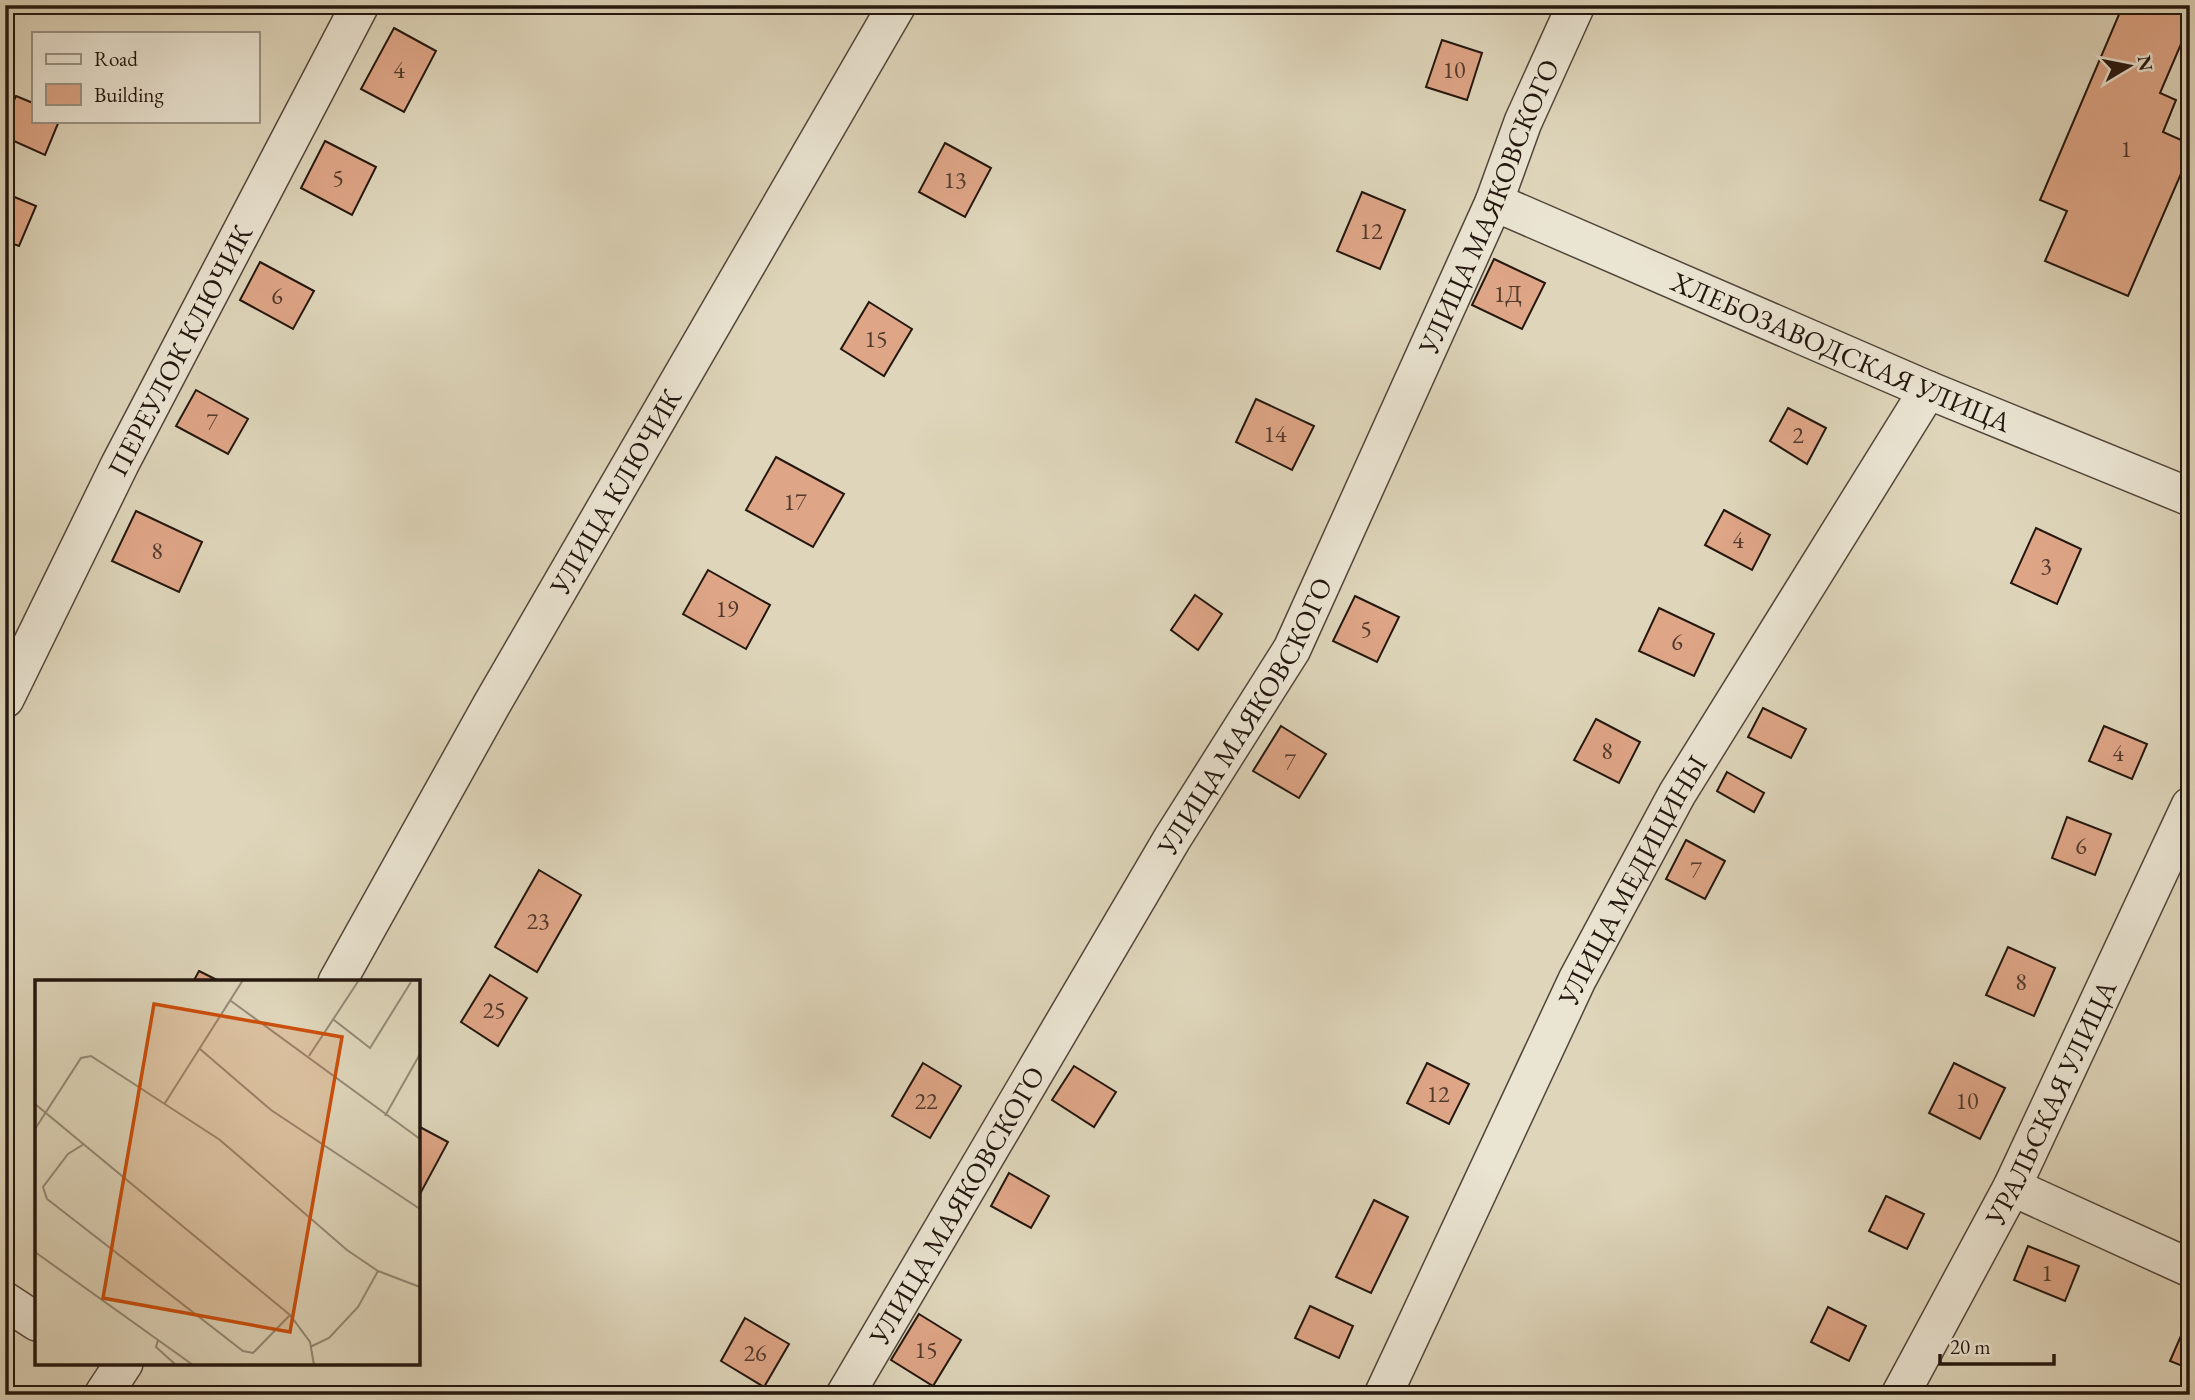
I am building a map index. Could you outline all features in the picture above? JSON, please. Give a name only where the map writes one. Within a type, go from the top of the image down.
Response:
[{"type":"street","name":"ПЕРЕУЛОК КЛЮЧИК","points":[[5,699],[120,464],[359,5]]},
{"type":"street","name":"УЛИЦА КЛЮЧИК","points":[[338,980],[492,704],[897,5]]},
{"type":"street","name":"УЛИЦА МАЯКОВСКОГО","points":[[845,1395],[1172,839],[1292,649],[1494,202],[1523,122],[1576,5]]},
{"type":"street","name":"ХЛЕБОЗАВОДСКАЯ УЛИЦА","points":[[1494,202],[1927,390],[2190,497]]},
{"type":"street","name":"УЛИЦА МЕДИЦИНЫ","points":[[1383,1395],[1577,980],[1621,898],[1678,794],[1927,390]]},
{"type":"street","name":"УРАЛЬСКАЯ УЛИЦА","points":[[1900,1395],[2012,1187],[2190,806]]},
{"type":"street","points":[[2012,1187],[2190,1268]]},
{"type":"street","points":[[5,1301],[35,1321]]},
{"type":"building","points":[[2123,5],[2190,5],[2190,23],[2160,93],[2176,100],[2163,132],[2190,144],[2190,153],[2128,296],[2045,261],[2067,211],[2040,200]]},
{"type":"building","points":[[394,28],[436,51],[404,112],[361,89]]},
{"type":"building","points":[[1442,40],[1482,53],[1467,100],[1426,87]]},
{"type":"building","points":[[16,96],[32,103],[32,122],[59,122],[45,155],[5,137],[5,120]]},
{"type":"building","points":[[325,141],[376,167],[352,215],[301,188]]},
{"type":"building","points":[[945,143],[991,168],[965,217],[919,192]]},
{"type":"building","points":[[1362,192],[1405,210],[1380,269],[1337,251]]},
{"type":"building","points":[[5,193],[36,206],[19,246],[5,241]]},
{"type":"building","points":[[1494,259],[1545,283],[1522,329],[1472,305]]},
{"type":"building","points":[[260,262],[314,291],[293,329],[240,300]]},
{"type":"building","points":[[869,302],[912,329],[884,376],[841,349]]},
{"type":"building","points":[[196,390],[248,419],[228,454],[176,426]]},
{"type":"building","points":[[1256,399],[1314,426],[1292,470],[1236,442]]},
{"type":"building","points":[[1788,408],[1826,428],[1807,464],[1770,441]]},
{"type":"building","points":[[776,457],[844,494],[813,547],[746,510]]},
{"type":"building","points":[[1724,510],[1770,535],[1752,570],[1705,545]]},
{"type":"building","points":[[136,511],[202,542],[179,592],[112,561]]},
{"type":"building","points":[[2036,528],[2081,549],[2057,604],[2011,583]]},
{"type":"building","points":[[708,570],[770,605],[746,649],[683,614]]},
{"type":"building","points":[[1195,595],[1222,614],[1198,650],[1171,630]]},
{"type":"building","points":[[1355,596],[1399,617],[1377,662],[1333,641]]},
{"type":"building","points":[[1659,608],[1714,634],[1694,676],[1639,651]]},
{"type":"building","points":[[1763,708],[1806,729],[1791,758],[1748,737]]},
{"type":"building","points":[[1596,719],[1640,742],[1619,783],[1574,760]]},
{"type":"building","points":[[1281,726],[1326,754],[1299,798],[1253,771]]},
{"type":"building","points":[[2104,726],[2147,744],[2132,779],[2089,761]]},
{"type":"building","points":[[1727,772],[1764,793],[1754,812],[1717,791]]},
{"type":"building","points":[[2067,817],[2111,834],[2095,875],[2052,858]]},
{"type":"building","points":[[1686,840],[1725,861],[1705,899],[1666,879]]},
{"type":"building","points":[[539,870],[581,895],[537,972],[495,947]]},
{"type":"building","points":[[2008,947],[2055,968],[2034,1016],[1986,995]]},
{"type":"building","points":[[199,971],[217,980],[194,980]]},
{"type":"building","points":[[490,975],[527,998],[498,1046],[461,1022]]},
{"type":"building","points":[[923,1063],[961,1086],[930,1138],[892,1116]]},
{"type":"building","points":[[1427,1063],[1469,1084],[1449,1124],[1407,1103]]},
{"type":"building","points":[[1954,1063],[2005,1088],[1980,1139],[1929,1113]]},
{"type":"building","points":[[1074,1066],[1116,1092],[1094,1127],[1052,1100]]},
{"type":"building","points":[[420,1127],[448,1142],[420,1194]]},
{"type":"building","points":[[1009,1173],[1049,1196],[1031,1228],[991,1206]]},
{"type":"building","points":[[1886,1196],[1924,1214],[1907,1249],[1869,1231]]},
{"type":"building","points":[[1374,1200],[1408,1217],[1371,1293],[1336,1277]]},
{"type":"building","points":[[2028,1246],[2079,1266],[2065,1301],[2014,1280]]},
{"type":"building","points":[[1310,1306],[1353,1326],[1339,1358],[1295,1338]]},
{"type":"building","points":[[1828,1307],[1866,1326],[1849,1361],[1811,1342]]},
{"type":"building","points":[[919,1314],[961,1340],[933,1386],[891,1360]]},
{"type":"building","points":[[2190,1315],[2190,1369],[2170,1361]]},
{"type":"building","points":[[745,1318],[789,1344],[764,1387],[721,1361]]},
{"type":"building","points":[[5,1384],[22,1395],[5,1395]]}]
